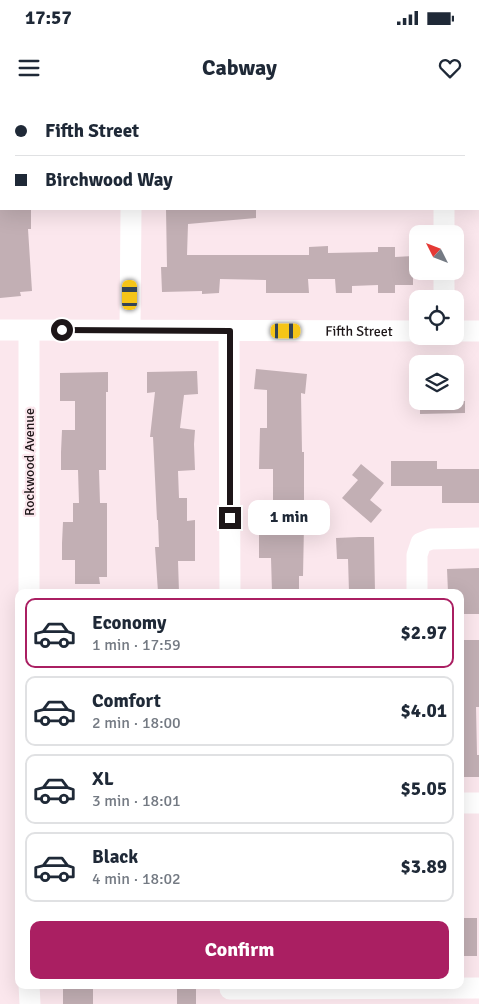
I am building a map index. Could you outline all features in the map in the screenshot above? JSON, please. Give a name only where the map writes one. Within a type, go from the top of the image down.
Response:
[{"type":"street","points":[[130,210],[130,330]]},
{"type":"street","points":[[444,210],[444,225]]},
{"type":"street","name":"Fifth Street","points":[[0,330],[409,331]]},
{"type":"street","name":"Rockwood Avenue","points":[[28,331],[29,589]]},
{"type":"street","points":[[230,331],[230,589]]},
{"type":"street","points":[[464,331],[479,331]]},
{"type":"street","points":[[417,589],[417,555],[421,544],[431,538],[479,538]]},
{"type":"street","points":[[464,803],[479,803]]},
{"type":"street","points":[[464,988],[479,988]]},
{"type":"street","points":[[30,989],[30,1004]]},
{"type":"street","points":[[230,993],[429,989]]},
{"type":"building","points":[[0,210],[31,210],[31,229],[28,229],[32,291],[20,292],[21,296],[0,298]]},
{"type":"building","points":[[166,210],[256,210],[256,218],[188,224],[187,255],[309,255],[309,247],[328,246],[328,253],[378,252],[378,247],[395,247],[395,257],[409,256],[409,280],[413,280],[413,285],[395,285],[395,293],[378,293],[378,285],[352,286],[352,293],[336,293],[335,279],[308,279],[309,293],[266,293],[266,280],[220,279],[219,293],[202,294],[202,291],[162,292],[161,267],[167,267]]},
{"type":"building","points":[[256,369],[307,374],[305,394],[301,393],[302,452],[304,452],[304,525],[303,576],[299,576],[299,589],[272,589],[271,558],[259,558],[259,519],[271,519],[270,500],[273,500],[273,469],[259,469],[260,428],[267,428],[267,390],[254,389]]},
{"type":"building","points":[[197,371],[198,394],[184,395],[180,428],[195,430],[195,470],[178,471],[179,498],[187,498],[187,521],[195,520],[195,561],[178,561],[179,589],[158,589],[155,547],[159,547],[158,520],[153,437],[150,437],[155,392],[147,393],[147,372]]},
{"type":"building","points":[[108,372],[108,392],[106,392],[106,470],[99,470],[100,503],[107,503],[107,577],[99,577],[100,584],[75,584],[75,560],[62,560],[62,543],[63,522],[73,522],[73,503],[79,503],[78,470],[61,470],[61,452],[62,430],[75,430],[75,401],[60,401],[60,373]]},
{"type":"building","points":[[465,401],[465,413],[420,414],[420,410],[464,410]]},
{"type":"building","points":[[391,461],[437,461],[437,469],[479,469],[479,503],[442,503],[442,486],[391,486]]},
{"type":"building","points":[[361,464],[384,483],[370,500],[382,510],[371,523],[342,498],[358,480],[352,475]]},
{"type":"building","points":[[374,537],[375,589],[349,589],[348,559],[337,559],[336,538]]},
{"type":"building","points":[[479,568],[479,614],[464,614],[464,589],[448,589],[447,569]]},
{"type":"building","points":[[464,640],[479,640],[479,707],[476,707],[479,777],[464,777]]},
{"type":"building","points":[[464,918],[477,918],[477,956],[464,956]]},
{"type":"building","points":[[63,989],[93,989],[93,1004],[63,1004]]},
{"type":"building","points":[[177,989],[196,989],[196,1004],[177,1004]]},
{"type":"route","points":[[62,330],[230,331],[230,518]]}]
